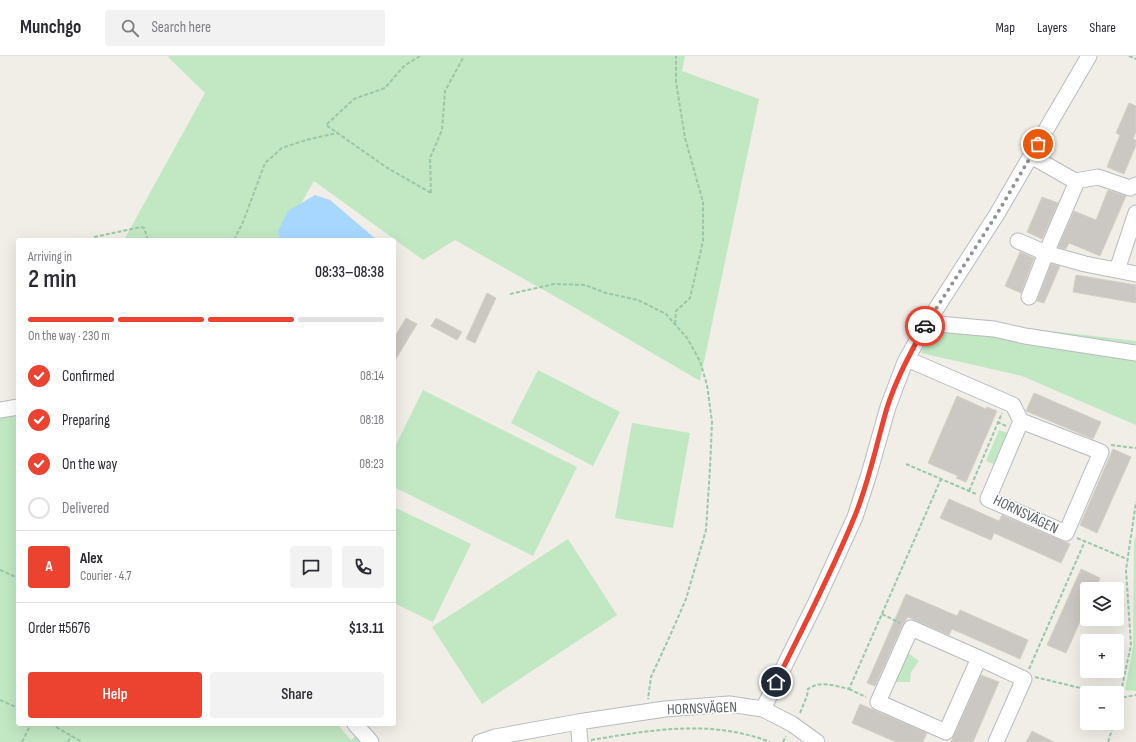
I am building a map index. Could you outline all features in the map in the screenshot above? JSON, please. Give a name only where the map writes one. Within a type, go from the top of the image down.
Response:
[{"type":"street","points":[[763,710],[817,600],[855,517],[888,407],[907,359],[927,323],[997,214],[1089,56]]},
{"type":"street","points":[[1031,156],[1075,181],[1098,177],[1130,188],[1136,185]]},
{"type":"street","points":[[1029,297],[1075,186],[1075,181]]},
{"type":"street","points":[[1117,270],[1136,213]]},
{"type":"street","points":[[1018,241],[1046,253],[1085,264],[1136,274]]},
{"type":"street","points":[[927,323],[994,329],[1025,336],[1136,353]]},
{"type":"street","points":[[907,359],[1013,405],[1021,421],[1100,452]]},
{"type":"street","points":[[0,410],[16,407]]},
{"type":"street","name":"HORNSVÄGEN","points":[[1021,421],[988,499],[1066,533],[1100,452]]},
{"type":"street","points":[[979,658],[946,732],[878,702],[911,628],[979,658],[1024,679],[996,742]]},
{"type":"street","name":"HORNSVÄGEN","points":[[480,742],[495,737],[578,722],[665,709],[729,704],[763,710],[792,724],[817,742]]},
{"type":"street","points":[[578,722],[584,741]]},
{"type":"street","points":[[357,726],[371,742]]},
{"type":"path","points":[[420,56],[404,66],[385,88],[354,99],[326,124],[386,167],[431,193],[430,158],[442,130],[445,91],[464,56]]},
{"type":"path","points":[[675,324],[676,311],[690,298],[692,291],[702,241],[703,202],[685,138],[676,82],[676,56]]},
{"type":"path","points":[[1129,56],[1136,59]]},
{"type":"path","points":[[235,238],[243,222],[265,163],[282,148],[306,140],[337,133]]},
{"type":"path","points":[[94,237],[141,227],[144,228],[147,238]]},
{"type":"path","points":[[510,294],[554,284],[585,285],[606,293],[638,300],[666,314],[687,338],[700,361],[707,385],[712,422],[706,530],[686,599],[651,677],[646,712]]},
{"type":"path","points":[[969,491],[1006,402]]},
{"type":"path","points":[[1100,452],[1108,445],[1136,448]]},
{"type":"path","points":[[906,464],[988,499]]},
{"type":"path","points":[[849,689],[941,479]]},
{"type":"path","points":[[1122,686],[1131,645],[1126,570],[1136,502]]},
{"type":"path","points":[[1066,533],[1127,559]]},
{"type":"path","points":[[1024,679],[1085,541]]},
{"type":"path","points":[[0,570],[16,577]]},
{"type":"path","points":[[882,614],[911,628]]},
{"type":"path","points":[[1024,679],[1037,677],[1080,689]]},
{"type":"path","points":[[783,742],[802,709],[808,689],[811,687],[819,684],[832,685],[849,689],[878,702]]},
{"type":"path","points":[[1124,697],[1136,695]]},
{"type":"path","points":[[0,700],[16,707]]},
{"type":"path","points":[[22,742],[30,726]]},
{"type":"path","points":[[54,726],[82,742]]},
{"type":"path","points":[[584,741],[662,730],[715,728],[738,732],[770,742]]},
{"type":"path","points":[[1108,742],[1112,730]]},
{"type":"path","points":[[68,742],[71,736]]},
{"type":"green space","points":[[685,56],[682,71],[759,99],[700,381],[455,240],[423,260],[396,240],[396,238],[393,238],[314,181],[281,238],[125,238],[205,93],[168,57]]},
{"type":"green space","points":[[939,318],[1136,341],[1136,425],[1022,376],[921,353]]},
{"type":"green space","points":[[538,370],[620,412],[593,466],[511,423]]},
{"type":"green space","points":[[423,390],[577,467],[533,556],[396,488],[396,445]]},
{"type":"green space","points":[[16,407],[16,726],[339,726],[351,740],[357,735],[362,742],[0,742],[0,414]]},
{"type":"green space","points":[[632,423],[690,433],[673,528],[615,518]]},
{"type":"green space","points":[[999,430],[1010,434],[998,466],[986,461]]},
{"type":"green space","points":[[396,508],[471,544],[433,622],[396,604]]},
{"type":"green space","points":[[1136,536],[1136,691],[1125,690],[1133,646],[1134,543]]},
{"type":"green space","points":[[568,539],[617,615],[482,704],[432,627]]},
{"type":"green space","points":[[908,653],[919,661],[911,672],[910,682],[895,682],[898,666]]},
{"type":"water","points":[[315,195],[330,200],[375,238],[280,238],[278,231],[288,211]]},
{"type":"building","points":[[1129,103],[1136,106],[1136,132],[1133,139],[1136,140],[1136,145],[1124,174],[1107,167],[1120,135],[1116,133]]},
{"type":"building","points":[[1108,190],[1126,196],[1100,256],[1069,243],[1066,249],[1058,247],[1074,211],[1096,220]]},
{"type":"building","points":[[1042,197],[1058,203],[1042,239],[1027,232]]},
{"type":"building","points":[[1020,252],[1034,258],[1021,293],[1005,286]]},
{"type":"building","points":[[1051,264],[1060,266],[1044,303],[1037,301]]},
{"type":"building","points":[[1076,275],[1136,285],[1136,303],[1073,292]]},
{"type":"building","points":[[487,293],[496,298],[475,343],[466,339]]},
{"type":"building","points":[[406,318],[417,324],[396,359],[396,335]]},
{"type":"building","points":[[436,318],[462,332],[457,340],[431,326]]},
{"type":"building","points":[[1034,393],[1101,422],[1093,439],[1026,411]]},
{"type":"building","points":[[957,396],[986,409],[987,407],[997,411],[966,482],[956,478],[958,476],[928,463]]},
{"type":"building","points":[[1113,449],[1131,457],[1097,533],[1080,525]]},
{"type":"building","points":[[949,499],[999,521],[1002,515],[1070,544],[1061,563],[994,533],[991,540],[940,518]]},
{"type":"building","points":[[1081,569],[1100,578],[1098,582],[1080,582],[1080,622],[1066,653],[1047,645]]},
{"type":"building","points":[[906,594],[957,616],[960,610],[1028,640],[1020,659],[952,629],[949,635],[908,617],[903,624],[875,686],[867,683]]},
{"type":"building","points":[[981,675],[999,682],[973,742],[951,742]]},
{"type":"building","points":[[860,704],[927,733],[923,742],[896,742],[852,723]]},
{"type":"building","points":[[1032,731],[1054,742],[1026,742]]},
{"type":"way so far","points":[[925,326],[997,214],[1038,144]]},
{"type":"route","points":[[776,682],[817,600],[855,517],[888,407],[906,362],[925,326]]}]
